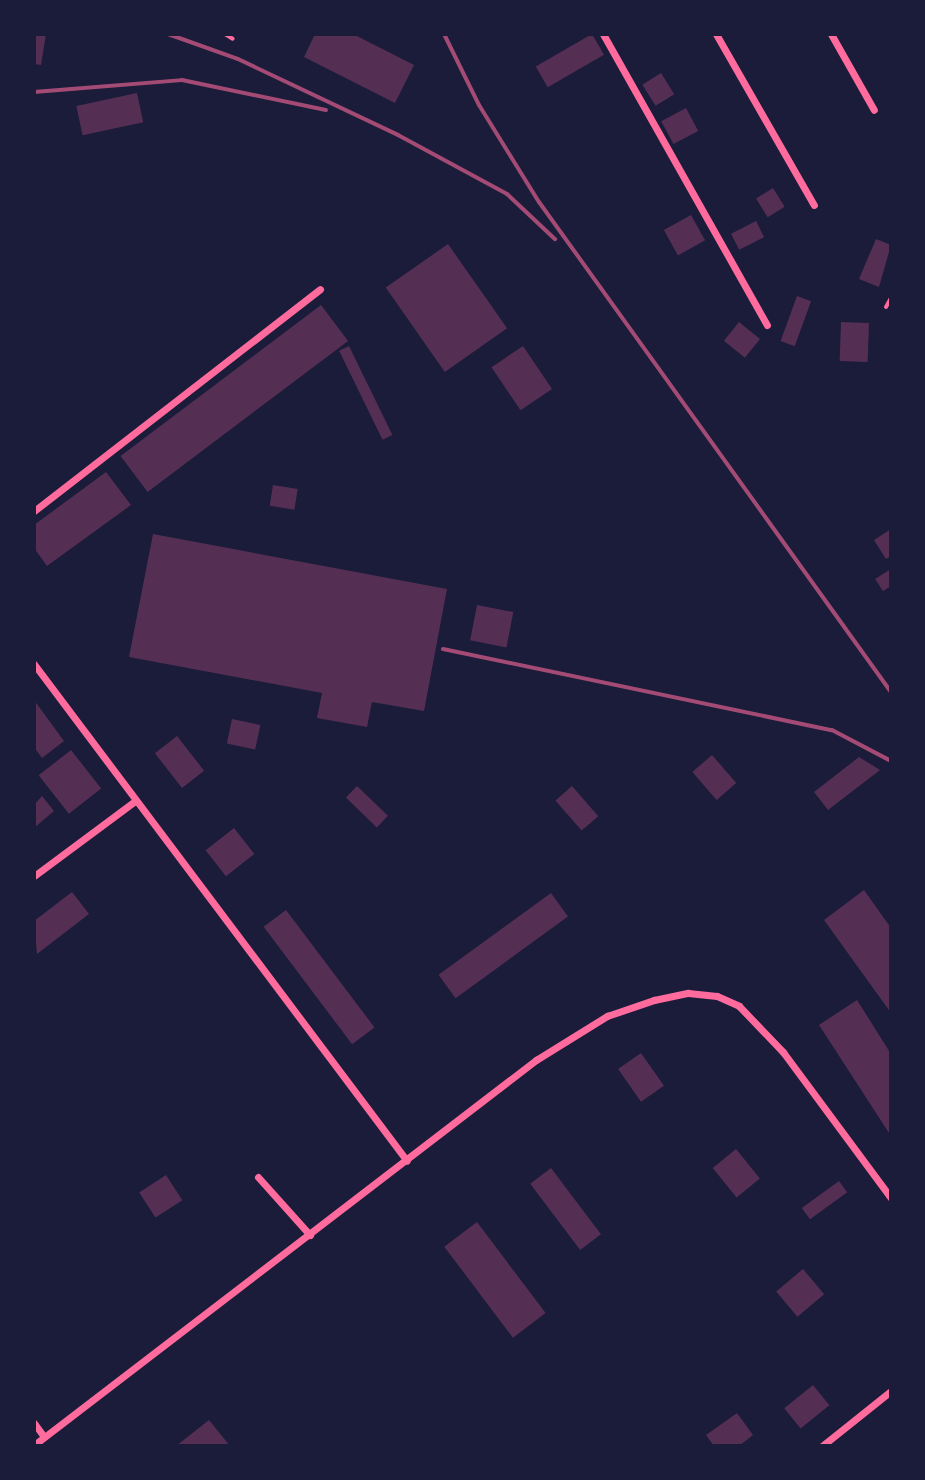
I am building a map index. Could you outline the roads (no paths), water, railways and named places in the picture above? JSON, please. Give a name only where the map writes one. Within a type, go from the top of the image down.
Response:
[{"type":"street","points":[[603,34],[767,325]]},
{"type":"street","points":[[716,34],[814,205]]},
{"type":"street","points":[[831,34],[874,110]]},
{"type":"street","points":[[34,511],[320,289]]},
{"type":"street","points":[[34,664],[407,1161]]},
{"type":"street","points":[[34,876],[135,801]]},
{"type":"street","points":[[34,1445],[536,1060],[607,1016],[688,993],[717,996],[739,1006],[783,1052],[891,1198]]},
{"type":"street","points":[[258,1177],[310,1235]]},
{"type":"street","points":[[822,1446],[891,1391]]},
{"type":"street","points":[[34,1423],[44,1437]]},
{"type":"lane","points":[[225,34],[233,39]]},
{"type":"lane","points":[[886,307],[891,298]]},
{"type":"railway","points":[[168,34],[238,59],[398,135],[507,194],[555,239]]},
{"type":"railway","points":[[444,34],[479,105],[539,202],[891,692]]},
{"type":"railway","points":[[34,92],[182,80],[326,110]]},
{"type":"railway","points":[[443,649],[832,730],[891,761]]}]
